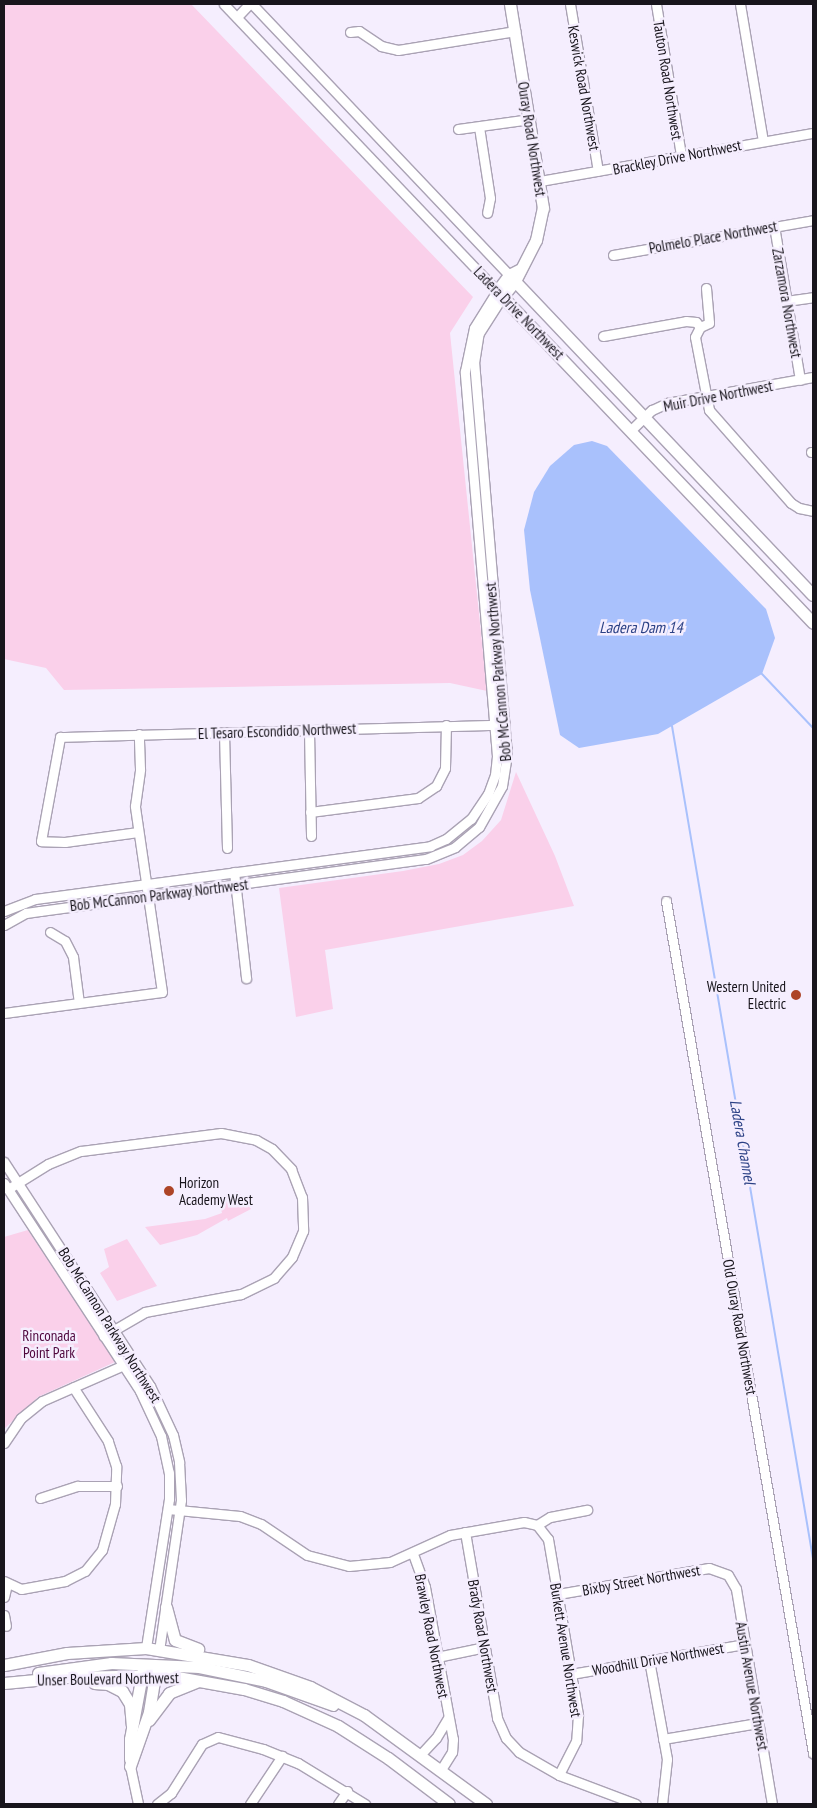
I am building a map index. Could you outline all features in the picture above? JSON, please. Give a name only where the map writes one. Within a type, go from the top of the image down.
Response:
[{"type":"main road","name":"Ouray Road Northwest","points":[[500,294],[529,254],[541,223],[540,181],[510,4]]},
{"type":"main road","name":"Ladera Drive Northwest","points":[[515,275],[645,417],[813,595]]},
{"type":"main road","name":"Ladera Drive Northwest","points":[[500,294],[813,623]]},
{"type":"main road","points":[[166,1608],[170,1626],[178,1642],[264,1663],[269,1672]]},
{"type":"main road","name":"Unser Boulevard Northwest","points":[[4,1665],[67,1653],[146,1648],[227,1660],[269,1672],[328,1695],[364,1715],[486,1804]]},
{"type":"main road","points":[[138,1726],[146,1648]]},
{"type":"main road","points":[[130,1766],[138,1726],[154,1676],[159,1650]]},
{"type":"main road","points":[[7,1684],[63,1668],[144,1663],[156,1664],[251,1677],[364,1715]]},
{"type":"main road","name":"Unser Boulevard Northwest","points":[[7,1684],[154,1676],[203,1680],[264,1694],[321,1717],[372,1746],[449,1804]]},
{"type":"main road","points":[[138,1726],[169,1693],[203,1680]]},
{"type":"main road","points":[[7,1684],[108,1684],[122,1692],[128,1699],[138,1726]]},
{"type":"street","name":"Ladera Drive Northwest","points":[[224,4],[500,294]]},
{"type":"street","name":"Ladera Drive Northwest","points":[[251,4],[515,275]]},
{"type":"street","points":[[237,17],[251,4]]},
{"type":"street","name":"Keswick Road Northwest","points":[[570,4],[598,171]]},
{"type":"street","name":"Tauton Road Northwest","points":[[656,4],[681,155]]},
{"type":"street","points":[[740,4],[764,141]]},
{"type":"street","points":[[350,32],[359,31],[381,46],[398,50],[515,31]]},
{"type":"street","points":[[458,130],[530,119]]},
{"type":"street","points":[[479,127],[490,198],[487,212]]},
{"type":"street","name":"Brackley Drive Northwest","points":[[540,181],[813,133]]},
{"type":"street","name":"Polmelo Place Northwest","points":[[613,255],[813,220]]},
{"type":"street","name":"Zarzamora Northwest","points":[[774,226],[800,380]]},
{"type":"street","points":[[706,288],[709,323],[700,327],[695,337],[706,396],[714,418],[792,502],[799,508],[813,511]]},
{"type":"street","name":"Bob McCannon Parkway Northwest","points":[[4,911],[35,899],[415,849],[446,839],[471,819],[488,794],[497,756],[465,372],[474,328],[500,294]]},
{"type":"street","name":"Bob McCannon Parkway Northwest","points":[[4,925],[26,913],[414,861],[440,854],[468,838],[497,801],[507,754],[474,369],[479,333],[500,294]]},
{"type":"street","points":[[786,301],[813,297]]},
{"type":"street","points":[[602,336],[686,321],[696,322],[700,327]]},
{"type":"street","name":"Muir Drive Northwest","points":[[631,430],[645,417],[667,403],[813,378]]},
{"type":"street","points":[[310,812],[418,798],[436,786],[445,768],[446,725]]},
{"type":"street","name":"El Tesaro Escondido Northwest","points":[[138,832],[65,842],[41,842],[60,737],[494,725]]},
{"type":"street","points":[[309,731],[311,836]]},
{"type":"street","points":[[224,732],[227,848]]},
{"type":"street","points":[[4,1014],[162,992],[135,806],[140,769],[139,734]]},
{"type":"street","points":[[234,872],[246,978]]},
{"type":"street","name":"Old Ouray Road Northwest","points":[[666,901],[813,1753]]},
{"type":"street","points":[[50,932],[65,941],[73,957],[78,1004]]},
{"type":"street","points":[[6,1186],[18,1183],[48,1164],[81,1152],[230,1133],[256,1140],[279,1155],[295,1177],[304,1204],[302,1231],[297,1249],[287,1265],[266,1283],[241,1294],[153,1309],[104,1336]]},
{"type":"street","name":"Bob McCannon Parkway Northwest","points":[[4,1162],[157,1398],[173,1435],[180,1475],[180,1510],[159,1650]]},
{"type":"street","name":"Bob McCannon Parkway Northwest","points":[[6,1186],[124,1366],[146,1402],[161,1436],[169,1473],[168,1509],[146,1648]]},
{"type":"street","points":[[4,1443],[15,1425],[34,1406],[73,1387],[124,1366],[133,1360]]},
{"type":"street","points":[[4,1597],[6,1583],[21,1588],[72,1578],[88,1568],[102,1550],[117,1486],[116,1466],[108,1441],[73,1387]]},
{"type":"street","points":[[40,1498],[78,1486],[117,1486]]},
{"type":"street","points":[[168,1509],[240,1516],[260,1524],[302,1552],[334,1564],[370,1566],[413,1554],[445,1537],[524,1522],[537,1525],[550,1517],[587,1510]]},
{"type":"street","name":"Burkett Avenue Northwest","points":[[537,1525],[548,1539],[571,1674],[578,1730],[574,1746],[560,1775]]},
{"type":"street","name":"Brady Road Northwest","points":[[465,1532],[497,1718],[506,1738],[519,1752],[560,1775]]},
{"type":"street","name":"Brawley Road Northwest","points":[[413,1554],[425,1587],[453,1739],[452,1752],[440,1771]]},
{"type":"street","name":"Bixby Street Northwest","points":[[558,1594],[709,1568],[724,1572]]},
{"type":"street","name":"Austin Avenue Northwest","points":[[724,1572],[735,1585],[772,1804]]},
{"type":"street","points":[[4,1615],[6,1626]]},
{"type":"street","name":"Woodhill Drive Northwest","points":[[571,1674],[745,1644]]},
{"type":"street","points":[[437,1657],[484,1647]]},
{"type":"street","points":[[649,1660],[667,1770],[662,1804]]},
{"type":"street","name":"Brawley Road Northwest","points":[[420,1755],[436,1738],[448,1718]]},
{"type":"street","points":[[663,1740],[758,1723]]},
{"type":"street","points":[[157,1804],[171,1793],[200,1747],[210,1739],[227,1738],[282,1756],[347,1791],[365,1804]]},
{"type":"street","points":[[250,1804],[282,1756]]},
{"type":"street","points":[[130,1766],[138,1804]]},
{"type":"street","points":[[560,1775],[636,1804]]},
{"type":"street","points":[[338,1804],[347,1791]]},
{"type":"green space","points":[[4,4],[191,4],[473,297],[450,333],[487,691],[450,683],[64,690],[46,668],[4,659]]},
{"type":"green space","points":[[516,772],[555,856],[574,906],[325,950],[333,1009],[296,1017],[279,888],[403,871],[439,864],[463,855],[482,841],[501,820]]},
{"type":"green space","points":[[238,1191],[251,1209],[228,1221],[227,1218],[197,1235],[160,1245],[145,1227],[205,1219],[222,1213],[218,1197]]},
{"type":"green space","name":"Rinconada Point Park","points":[[28,1230],[115,1362],[38,1397],[4,1429],[4,1237]]},
{"type":"green space","points":[[127,1239],[157,1286],[117,1301],[100,1273],[109,1267],[104,1249]]},
{"type":"water","name":"Ladera Dam 14","points":[[592,441],[607,446],[766,609],[775,638],[762,674],[658,734],[579,748],[560,735],[530,590],[524,530],[534,492],[550,466],[574,445]]},
{"type":"waterway","points":[[762,674],[813,728]]},
{"type":"waterway","name":"Ladera Channel","points":[[672,726],[813,1559]]},
{"type":"place","name":"Western United Electric","points":[[796,995]]},
{"type":"place","name":"Horizon Academy West","points":[[169,1191]]}]
